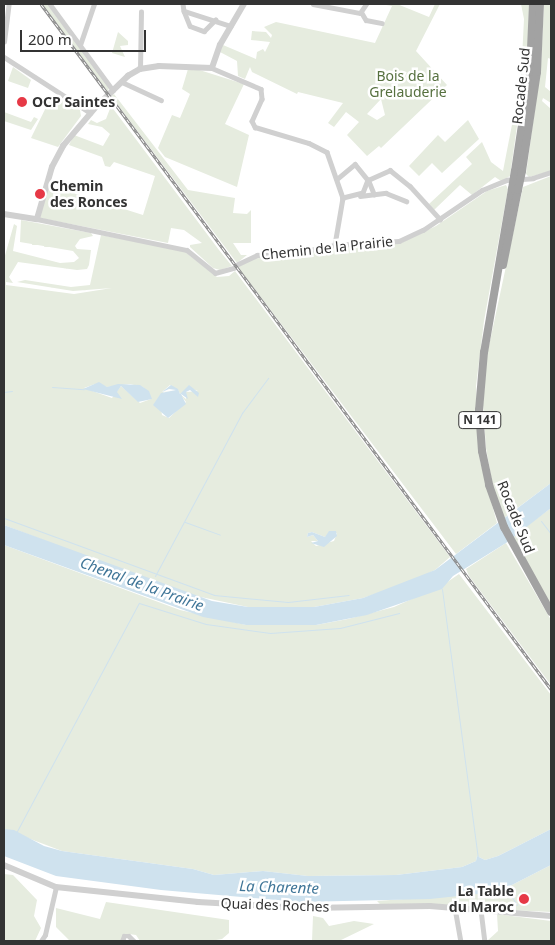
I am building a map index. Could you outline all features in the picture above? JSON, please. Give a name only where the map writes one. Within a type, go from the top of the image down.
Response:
[{"type":"highway","name":"Rocade Sud","points":[[518,171],[530,72],[533,4]]},
{"type":"highway","name":"Rocade Sud","points":[[540,4],[537,72],[486,335],[480,419],[484,466],[495,505],[514,550],[551,612]]},
{"type":"street","points":[[4,42],[10,4]]},
{"type":"street","points":[[50,4],[113,90]]},
{"type":"street","points":[[80,45],[94,4]]},
{"type":"street","points":[[183,4],[190,26],[204,31],[215,20]]},
{"type":"street","points":[[212,68],[231,26],[244,4]]},
{"type":"street","points":[[313,4],[362,13],[366,20],[382,23]]},
{"type":"street","points":[[362,13],[366,4]]},
{"type":"street","points":[[184,11],[231,26]]},
{"type":"street","points":[[140,12],[140,70]]},
{"type":"street","points":[[4,56],[91,113]]},
{"type":"street","points":[[37,219],[52,167],[63,146],[91,113],[122,82],[140,70],[159,66],[212,68],[258,87],[263,95],[253,116],[254,127],[325,150],[343,198],[335,244]]},
{"type":"street","points":[[122,82],[161,100]]},
{"type":"street","points":[[337,179],[355,164],[368,180],[374,196]]},
{"type":"street","points":[[368,180],[390,170],[410,186],[440,219]]},
{"type":"street","name":"Chemin de la Prairie","points":[[238,264],[253,256],[292,253],[335,244],[399,241],[440,219],[482,190],[507,180],[533,178],[551,172]]},
{"type":"street","points":[[356,196],[366,190],[368,180]]},
{"type":"street","points":[[343,198],[374,196],[386,193],[406,201]]},
{"type":"street","points":[[4,214],[187,250],[215,273],[234,268]]},
{"type":"street","name":"Quai des Roches","points":[[4,865],[56,887],[217,903],[306,908],[455,908],[551,916]]},
{"type":"street","points":[[41,941],[45,935],[56,887]]},
{"type":"street","points":[[455,908],[461,941]]},
{"type":"street","points":[[481,910],[485,941]]},
{"type":"street","points":[[122,941],[124,936],[129,936],[134,941]]},
{"type":"green space","points":[[42,4],[47,4],[109,87],[108,92]]},
{"type":"green space","name":"Bois de la Grelauderie","points":[[380,4],[397,4],[429,17],[435,4],[440,4],[416,51],[447,85],[381,148],[379,146],[367,156],[347,135],[359,122],[346,112],[334,127],[328,123],[343,103],[298,92],[297,94],[252,72],[250,67],[245,79],[238,76],[237,61],[220,52],[223,45],[256,59],[257,52],[263,49],[265,52],[270,42],[251,40],[252,31],[266,32],[271,38],[272,35],[264,27],[276,22],[375,43],[392,6]],"holes":[[[381,99],[385,115],[377,120],[367,114]]]},
{"type":"green space","points":[[521,4],[529,4],[528,47],[510,176],[501,181],[495,177],[472,195],[460,185],[434,210],[429,204],[472,164],[466,157],[482,142],[491,162],[503,171],[521,78],[524,19]]},
{"type":"green space","points":[[544,4],[550,4],[551,59],[548,58],[545,87],[551,92],[551,103],[543,98],[542,101],[551,109],[551,171],[529,177],[526,174],[541,65]]},
{"type":"green space","points":[[118,32],[128,41],[128,45],[120,46],[125,57],[112,53]]},
{"type":"green space","points":[[13,67],[31,80],[28,88],[8,81]]},
{"type":"green space","points":[[193,68],[244,84],[225,124],[249,135],[237,187],[165,157],[158,148],[172,115],[180,118],[190,94],[182,89],[188,69]]},
{"type":"green space","points":[[114,94],[188,190],[235,198],[233,213],[247,214],[251,210],[251,243],[233,243],[241,255],[247,255],[237,263],[111,96]]},
{"type":"green space","points":[[52,95],[80,110],[81,116],[58,147],[31,138]]},
{"type":"green space","points":[[111,106],[232,266],[220,270],[213,268],[190,247],[190,245],[202,243],[184,230],[171,228],[168,243],[40,218],[48,185],[143,215],[155,176],[114,162],[110,167],[105,166],[102,157],[69,145],[74,135],[103,146],[110,134],[102,127],[88,124],[91,120],[97,123],[106,119]]},
{"type":"green space","points":[[4,112],[31,122],[34,117],[38,119],[31,130],[4,121]]},
{"type":"green space","points":[[468,120],[479,139],[442,173],[432,163],[419,176],[409,166],[438,135],[445,142]]},
{"type":"green space","points":[[551,176],[551,483],[504,518],[493,487],[486,448],[483,405],[487,355],[523,187]]},
{"type":"green space","points":[[506,185],[508,189],[484,321],[476,386],[480,461],[497,523],[456,554],[238,267],[253,259],[341,247],[401,243],[436,226],[487,191]]},
{"type":"green space","points":[[21,220],[91,233],[93,236],[80,239],[75,246],[77,249],[91,250],[87,269],[77,270],[18,262],[9,277],[13,283],[6,282],[6,285],[74,294],[112,288],[73,291],[17,282],[25,280],[71,287],[90,285],[101,235],[184,251],[217,277],[229,276],[235,271],[450,557],[435,570],[408,583],[363,598],[314,607],[248,607],[182,593],[4,525],[4,259],[14,224],[17,226],[13,251],[60,263],[74,262],[79,258],[73,251],[20,242]],"holes":[[[95,384],[107,387],[130,384],[143,387],[151,399],[140,403],[121,386],[112,398],[84,388]],[[170,385],[178,390],[186,402],[169,418],[162,415],[159,397],[164,392],[177,390],[162,392]],[[189,388],[198,391],[186,392],[186,399],[180,394]],[[312,532],[325,537],[337,533],[334,541],[316,546],[311,541],[318,541],[313,535],[307,537],[308,533]]]},
{"type":"green space","points":[[551,508],[551,606],[513,536]]},
{"type":"green space","points":[[506,543],[551,620],[551,685],[469,576],[466,569]]},
{"type":"green space","points":[[4,545],[180,610],[246,625],[316,625],[348,619],[394,607],[443,585],[459,574],[551,695],[551,829],[498,856],[485,860],[477,856],[476,861],[462,867],[396,875],[308,876],[263,871],[214,875],[193,869],[62,851],[4,829]]},
{"type":"green space","points":[[551,865],[551,912],[380,904],[377,901],[487,893],[502,890]]},
{"type":"green space","points":[[4,874],[13,875],[37,900],[34,916],[41,928],[35,941],[4,941]]},
{"type":"green space","points":[[106,902],[229,920],[229,933],[222,939],[210,941],[140,941],[136,935],[129,934],[121,941],[70,941],[56,927],[56,908],[100,919]]},
{"type":"green space","points":[[497,914],[551,921],[551,941],[487,941],[498,931]]},
{"type":"green space","points":[[313,916],[323,918],[329,926],[354,921],[374,924],[339,941],[312,941]]},
{"type":"water","points":[[99,382],[107,387],[118,384],[140,385],[149,391],[152,399],[138,402],[121,386],[117,392],[122,399],[83,389]]},
{"type":"water","points":[[171,385],[178,389],[180,394],[189,385],[199,393],[198,397],[190,390],[186,392],[188,399],[181,394],[186,404],[168,418],[153,405],[161,393],[176,390],[169,389],[162,392]]},
{"type":"water","name":"Chenal de la Prairie","points":[[551,483],[551,508],[506,543],[453,576],[442,589],[367,615],[316,625],[246,625],[203,617],[4,545],[4,525],[212,601],[248,607],[314,607],[363,598],[435,570]]},
{"type":"water","points":[[329,531],[336,531],[337,536],[324,547],[311,543],[318,541],[313,535],[307,537],[308,533],[312,532],[325,537]]},
{"type":"water","name":"La Charente","points":[[4,829],[14,830],[44,846],[62,851],[193,869],[214,875],[263,871],[308,876],[396,875],[462,867],[476,861],[477,856],[485,860],[498,856],[551,829],[551,865],[502,890],[487,893],[430,899],[300,902],[161,890],[56,876],[4,856]]},
{"type":"waterway","name":"Chenal de la Prairie","points":[[155,576],[242,413],[268,378]]},
{"type":"waterway","points":[[52,387],[84,389]]},
{"type":"waterway","points":[[4,392],[12,391]]},
{"type":"waterway","name":"Chenal de la Prairie","points":[[4,518],[214,595],[288,602],[349,595]]},
{"type":"waterway","points":[[541,521],[551,534]]},
{"type":"waterway","points":[[185,522],[220,535]]},
{"type":"waterway","points":[[442,589],[478,858]]},
{"type":"waterway","name":"Chenal de la Prairie","points":[[16,833],[139,603],[206,624],[270,633],[340,628],[399,613]]},
{"type":"waterway","points":[[506,888],[517,905]]},
{"type":"railway","points":[[41,4],[551,689]]},
{"type":"place","name":"OCP Saintes","points":[[22,102]]},
{"type":"place","name":"Chemin des Ronces","points":[[40,194]]},
{"type":"place","name":"La Table du Maroc","points":[[524,899]]}]
